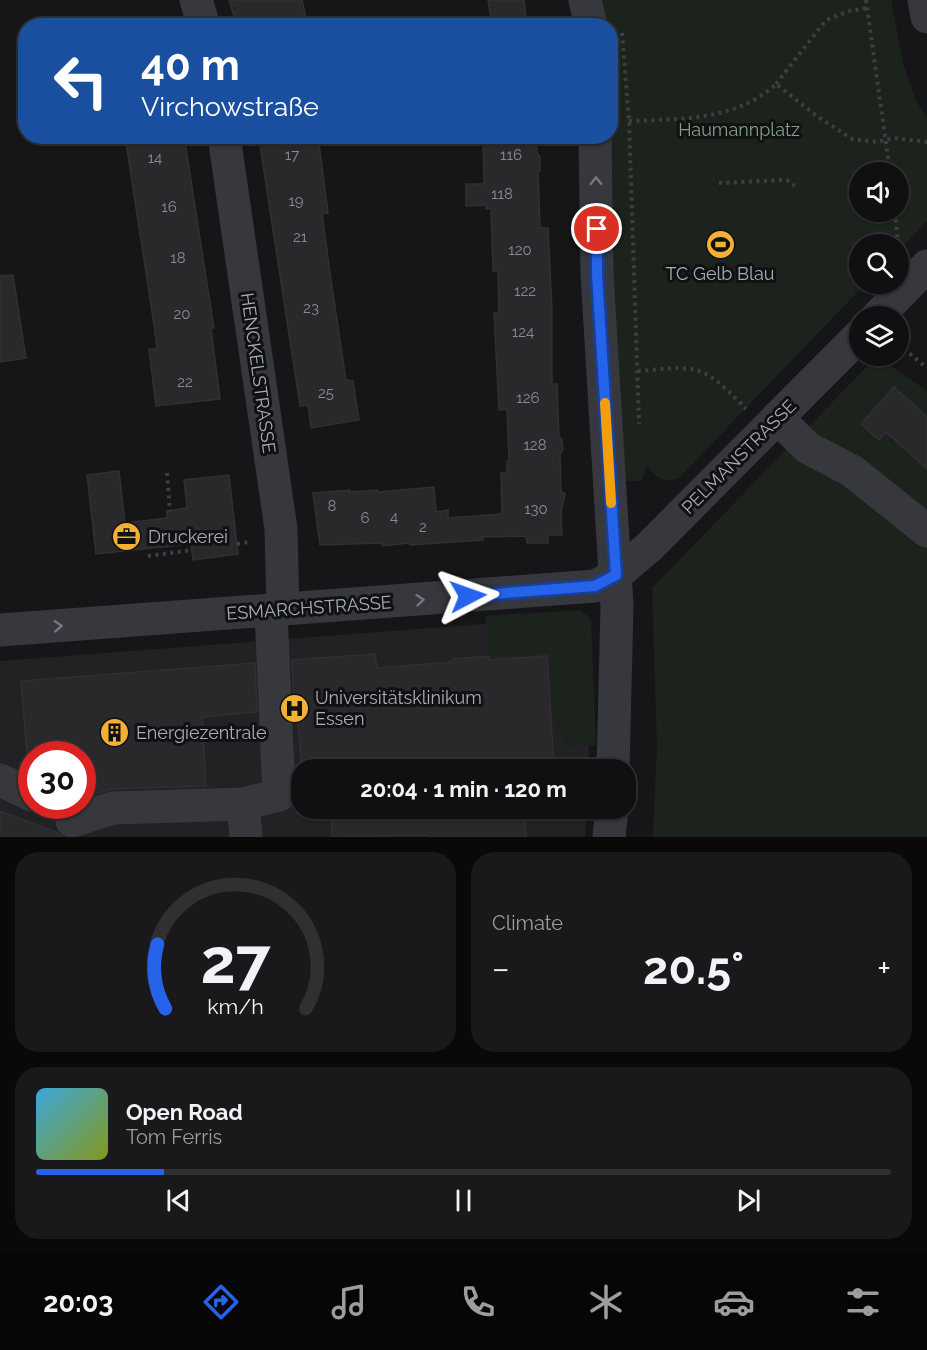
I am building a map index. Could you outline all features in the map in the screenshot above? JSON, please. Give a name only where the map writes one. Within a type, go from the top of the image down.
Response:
[{"type":"street","points":[[196,0],[202,18]]},
{"type":"street","points":[[585,0],[600,18]]},
{"type":"street","points":[[924,0],[927,17]]},
{"type":"street","name":"HENCKELSTRASSE","points":[[225,144],[281,529],[277,611],[279,795],[243,804]]},
{"type":"street","points":[[595,144],[597,275],[616,575],[613,759]]},
{"type":"street","points":[[888,306],[927,266]]},
{"type":"street","name":"PELMANSTRASSE","points":[[616,575],[650,547],[763,415],[849,344]]},
{"type":"street","points":[[763,415],[808,448],[852,471],[927,531]]},
{"type":"street","name":"ESMARCHSTRASSE","points":[[0,630],[595,586],[616,575]]},
{"type":"street","points":[[0,780],[18,788]]},
{"type":"street","points":[[69,821],[113,808],[243,804],[246,837]]},
{"type":"street","points":[[609,837],[611,819]]},
{"type":"path","points":[[866,0],[889,162]]},
{"type":"path","points":[[629,121],[714,116],[762,96],[776,84],[826,20],[849,11],[867,8]]},
{"type":"path","points":[[618,75],[629,121],[639,426]]},
{"type":"path","points":[[776,84],[846,136],[877,142],[894,138],[927,142]]},
{"type":"path","points":[[719,183],[786,180],[795,184],[796,188]]},
{"type":"path","points":[[909,353],[927,368]]},
{"type":"path","points":[[638,371],[690,369],[700,371],[763,415]]},
{"type":"path","points":[[167,473],[170,511]]},
{"type":"path","points":[[237,544],[249,542]]},
{"type":"path","points":[[148,556],[192,550]]},
{"type":"shaded area","name":"Universitätsklinikum Essen","points":[[575,617],[585,628],[589,759],[291,759],[291,819],[586,819],[585,837],[0,837],[0,661]]},
{"type":"green space","name":"Haumannplatz","points":[[592,0],[891,0],[903,63],[916,101],[927,118],[927,221],[909,240],[909,234],[849,234],[849,294],[855,294],[679,478],[664,480],[647,465],[642,481],[623,481],[612,309],[611,144],[618,144],[618,18],[595,18]]},
{"type":"green space","points":[[867,366],[891,366],[927,391],[927,837],[653,837],[657,747],[652,588]]},
{"type":"green space","points":[[580,610],[591,619],[596,745],[566,747],[565,736],[556,736],[549,653],[492,656],[489,654],[485,616]]},
{"type":"building","points":[[229,0],[302,0],[306,18],[235,18]]},
{"type":"building","points":[[488,0],[524,0],[526,18],[491,18]]},
{"type":"building","points":[[126,144],[185,144],[214,328],[211,328],[220,399],[156,406],[149,349],[157,349]]},
{"type":"building","points":[[319,144],[328,213],[322,214],[331,280],[346,380],[353,381],[359,420],[311,428],[308,405],[300,406],[260,145]]},
{"type":"building","points":[[483,144],[536,144],[537,153],[540,157],[540,171],[538,171],[540,228],[548,228],[552,311],[552,384],[557,384],[559,436],[563,450],[560,454],[561,492],[565,494],[561,512],[562,535],[548,535],[548,543],[527,543],[526,536],[483,537],[483,540],[410,545],[409,543],[382,546],[381,543],[320,545],[313,493],[350,490],[349,492],[377,490],[378,492],[434,487],[436,512],[448,510],[448,518],[502,514],[501,473],[507,472],[507,461],[509,461],[507,409],[499,410],[494,313],[499,313],[498,271],[493,271],[491,208],[486,209],[486,205],[466,206],[466,184],[484,184]]},
{"type":"building","points":[[13,275],[26,358],[0,362],[0,276]]},
{"type":"building","points":[[894,387],[927,417],[927,469],[886,432],[879,440],[861,424]]},
{"type":"building","points":[[119,471],[125,523],[167,518],[167,511],[187,508],[184,480],[229,475],[238,554],[193,560],[191,544],[96,554],[87,475]]},
{"type":"building","points":[[375,654],[377,668],[453,662],[453,659],[489,656],[489,660],[547,656],[553,759],[301,759],[297,709],[294,709],[292,660]]},
{"type":"building","name":"Energiezentrale","points":[[255,663],[257,712],[202,717],[206,786],[112,789],[96,794],[96,741],[26,741],[21,681]]},
{"type":"building","points":[[0,811],[63,837],[0,837]]},
{"type":"building","points":[[331,819],[525,819],[526,837],[427,837],[427,835],[332,837]]},
{"type":"slow traffic","points":[[605,403],[611,503]]},
{"type":"place","name":"TC Gelb Blau","points":[[720,245]]},
{"type":"place","name":"Druckerei","points":[[127,537]]},
{"type":"place","name":"Universitätsklinikum Essen","points":[[294,708]]},
{"type":"place","name":"Energiezentrale","points":[[115,733]]},
{"type":"route","points":[[468,596],[595,586],[616,575],[597,275],[597,229]]}]
